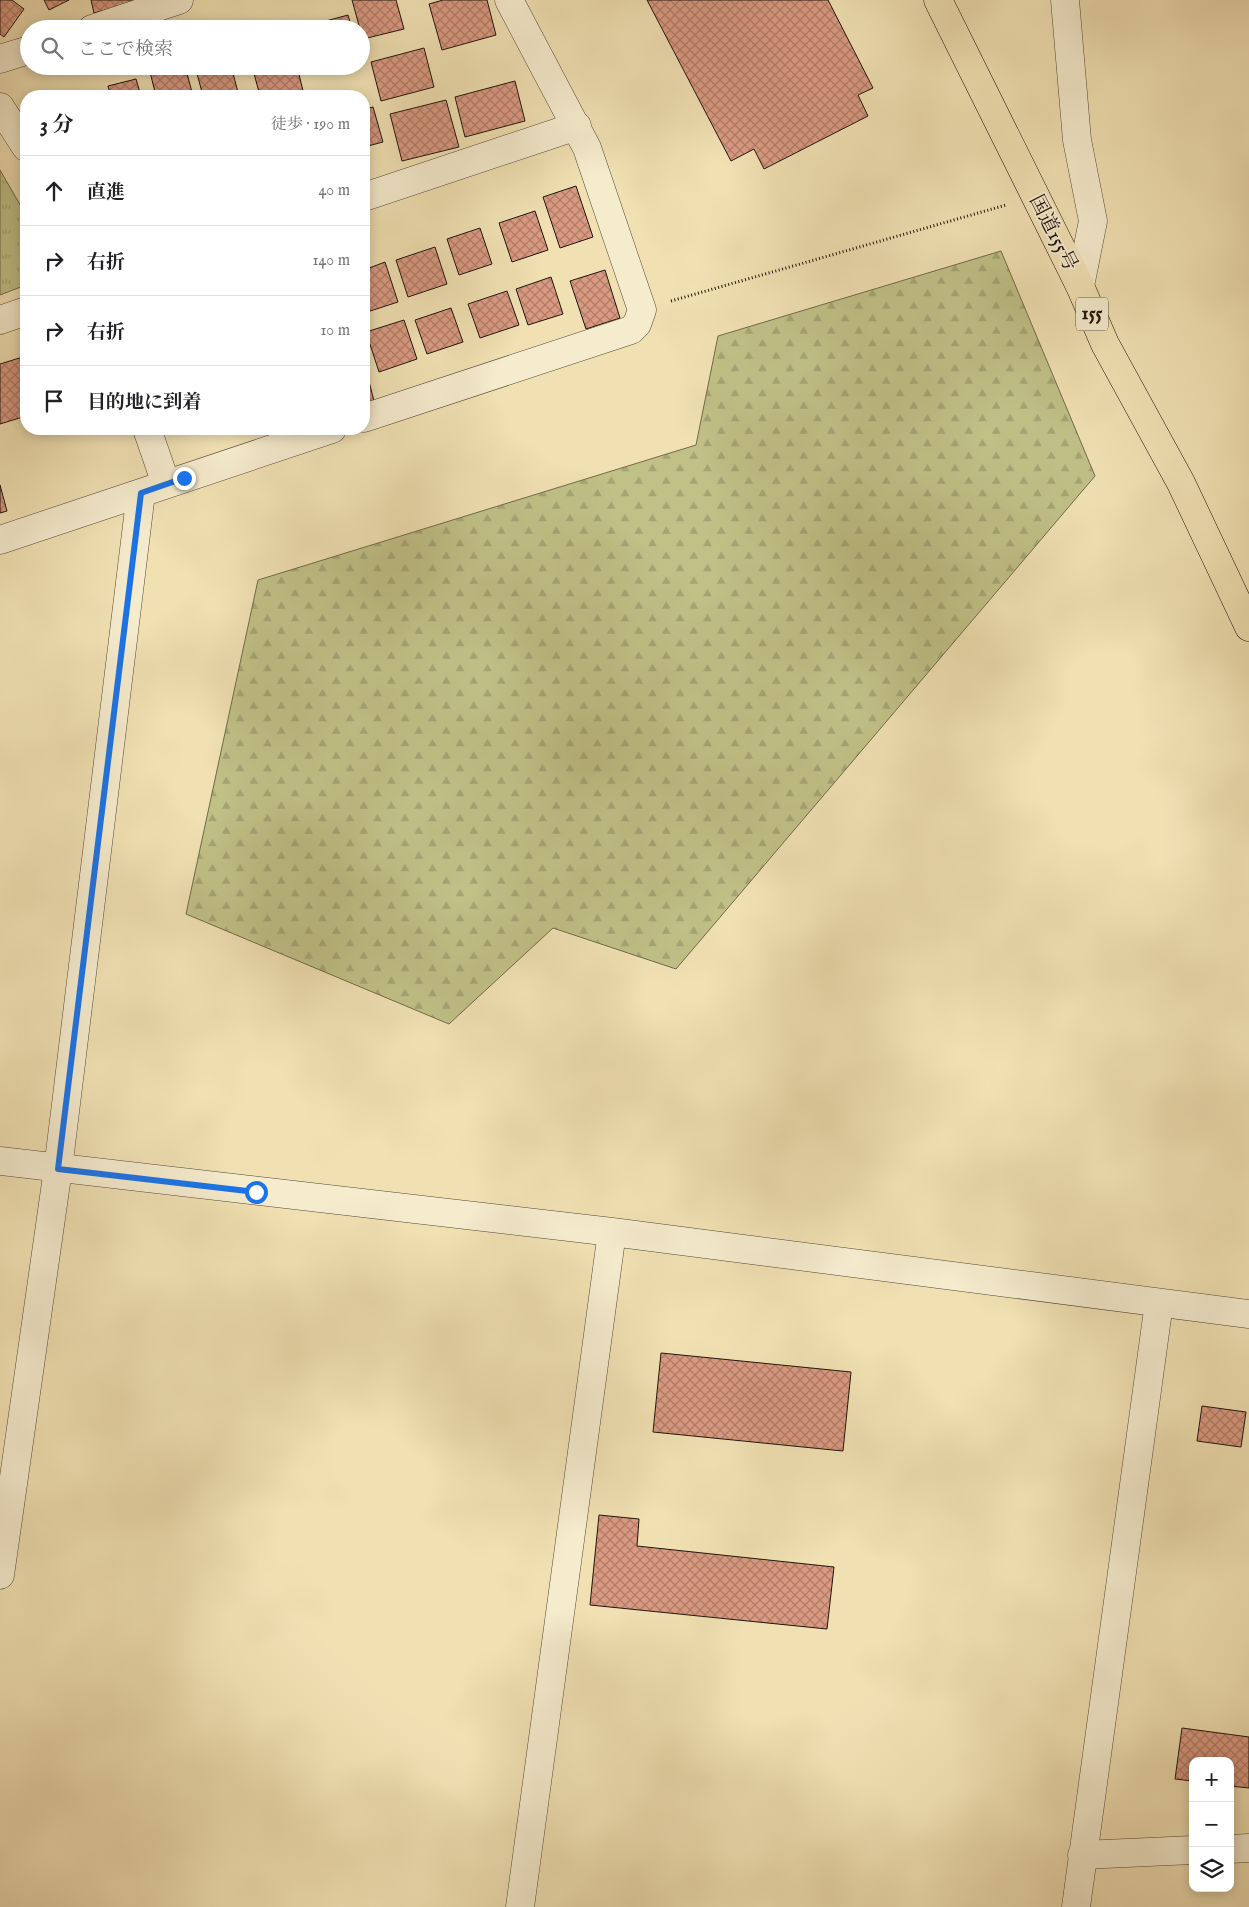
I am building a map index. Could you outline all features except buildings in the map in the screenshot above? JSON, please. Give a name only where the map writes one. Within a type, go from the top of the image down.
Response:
[{"type":"highway","name":"国道155号","points":[[938,0],[1080,286],[1105,344],[1181,483],[1249,627]]},
{"type":"street","points":[[119,20],[179,0]]},
{"type":"street","points":[[370,416],[631,330],[637,324],[642,310],[587,148],[509,0]]},
{"type":"street","points":[[1065,0],[1077,140],[1093,221],[1080,286]]},
{"type":"street","points":[[0,59],[20,53]]},
{"type":"street","points":[[0,107],[20,138]]},
{"type":"street","points":[[370,195],[577,126]]},
{"type":"street","points":[[0,320],[20,312]]},
{"type":"street","points":[[149,435],[166,484]]},
{"type":"street","points":[[0,540],[314,435]]},
{"type":"street","points":[[0,1575],[58,1169],[141,493]]},
{"type":"street","points":[[0,1162],[612,1232],[1249,1314]]},
{"type":"street","points":[[520,1907],[612,1232]]},
{"type":"street","points":[[1076,1907],[1158,1302]]},
{"type":"street","points":[[1234,1849],[1249,1848]]},
{"type":"street","points":[[1082,1855],[1189,1850]]},
{"type":"path","points":[[642,310],[1034,196]]},
{"type":"green space","points":[[0,170],[20,205],[20,287],[0,295]]},
{"type":"green space","points":[[1001,251],[1095,476],[676,969],[553,928],[449,1024],[186,914],[258,580],[696,445],[718,336]]},
{"type":"route","points":[[184,478],[141,493],[58,1169],[256,1192]]}]
